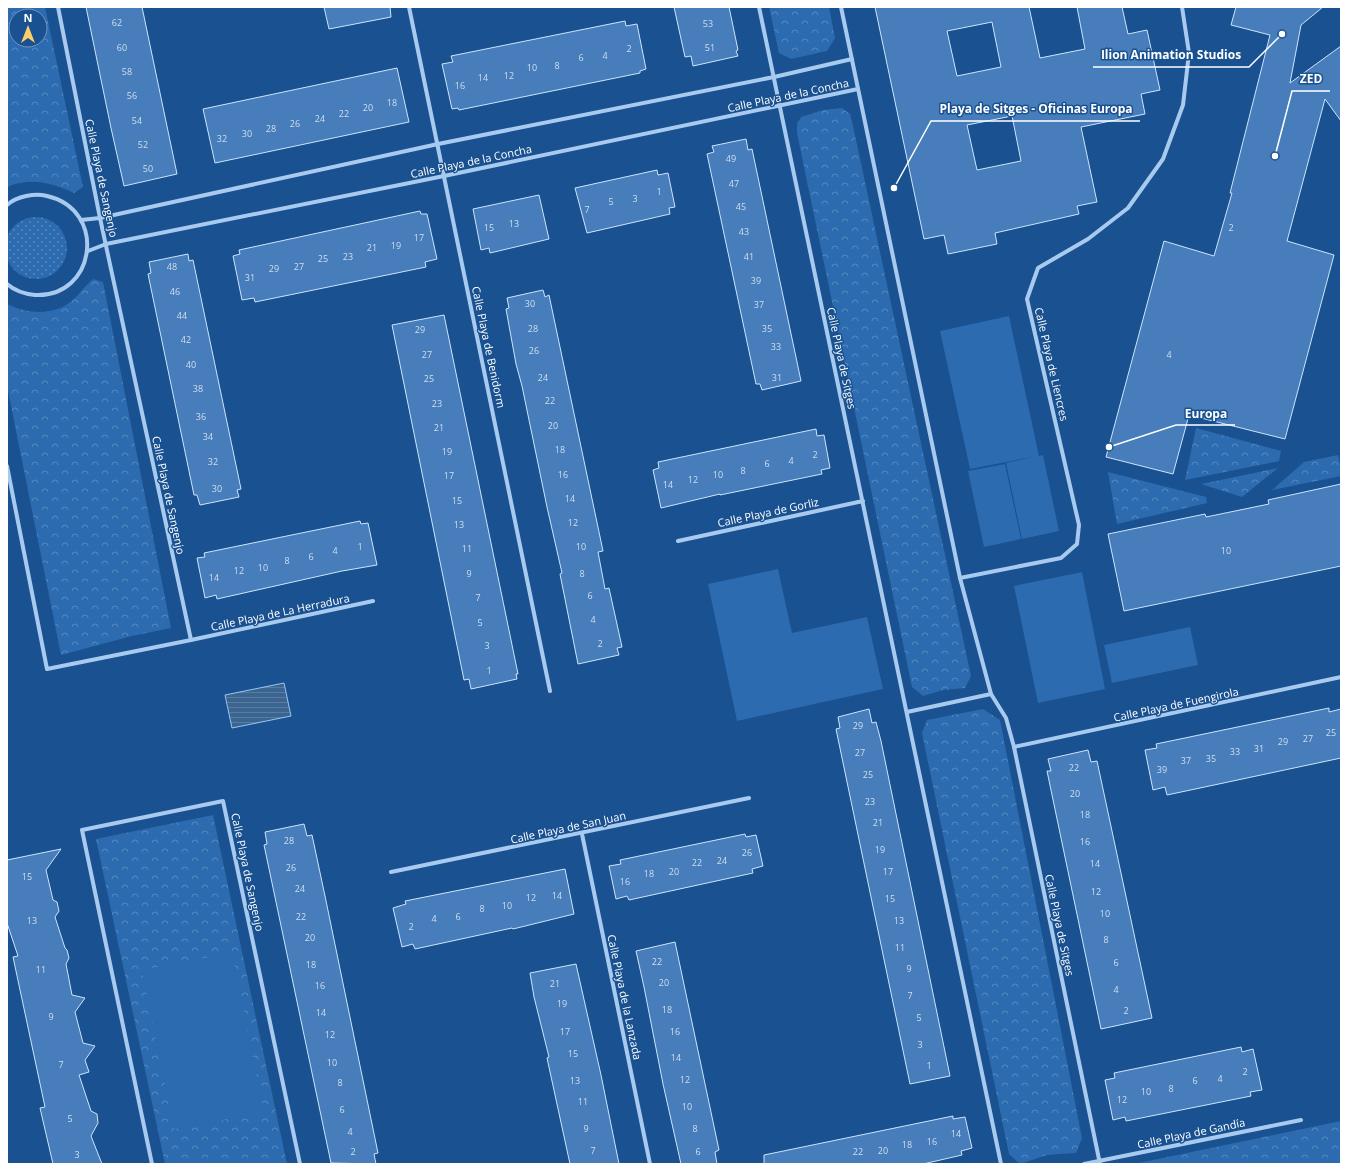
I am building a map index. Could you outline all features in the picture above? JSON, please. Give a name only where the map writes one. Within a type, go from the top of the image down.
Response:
[{"type":"street","name":"Calle Playa de Sangenjo","points":[[58,7],[100,218],[191,640]]},
{"type":"street","name":"Calle Playa de Benidorm","points":[[409,7],[550,690]]},
{"type":"street","name":"Calle Playa de Sitges","points":[[759,7],[1000,1164]]},
{"type":"street","name":"Calle Playa de Sitges","points":[[841,7],[960,578],[991,694],[1006,718],[1014,748],[1100,1162]]},
{"type":"street","name":"Calle Playa de Liencres","points":[[960,578],[1062,558],[1077,544],[1079,525],[1027,299],[1038,268],[1088,239],[1128,208],[1163,159],[1183,105],[1189,53],[1182,7]]},
{"type":"street","name":"Calle Playa de la Concha","points":[[81,220],[100,218],[438,144],[852,60]]},
{"type":"street","name":"Calle Playa de la Concha","points":[[88,251],[106,244],[858,90]]},
{"type":"street","points":[[7,205],[24,196],[40,194],[57,198],[71,207],[81,220],[87,235],[88,251],[83,267],[73,281],[59,290],[43,295],[26,294],[11,288],[7,284]]},
{"type":"street","points":[[7,466],[47,669],[191,640]]},
{"type":"street","name":"Calle Playa de Gorliz","points":[[678,541],[863,501]]},
{"type":"street","name":"Calle Playa de La Herradura","points":[[191,640],[373,602]]},
{"type":"street","name":"Calle Playa de Fuengirola","points":[[1014,748],[1341,677]]},
{"type":"street","points":[[907,712],[991,694]]},
{"type":"street","name":"Calle Playa de San Juan","points":[[391,872],[582,834],[749,798]]},
{"type":"street","name":"Calle Playa de Sangenjo","points":[[152,1164],[82,830],[223,801],[300,1164]]},
{"type":"street","name":"Calle Playa de la Lanzada","points":[[582,834],[650,1164]]},
{"type":"street","name":"Calle Playa de Gandía","points":[[1084,1164],[1100,1162],[1301,1120]]},
{"type":"green space","points":[[7,7],[45,7],[8,8],[8,48],[48,48],[48,21],[83,187],[74,193],[58,186],[41,182],[24,182],[7,187]]},
{"type":"green space","points":[[769,7],[829,7],[835,38],[827,51],[791,59],[779,53]]},
{"type":"green space","points":[[842,108],[850,114],[853,126],[971,676],[965,688],[943,690],[923,696],[912,687],[797,133],[797,124],[801,117],[823,110]]},
{"type":"green space","points":[[36,217],[53,222],[58,226],[62,231],[67,248],[62,265],[58,270],[53,274],[36,279],[19,274],[14,270],[10,265],[5,248],[10,231],[14,226],[19,222]]},
{"type":"green space","points":[[93,279],[103,282],[171,628],[132,636],[61,655],[7,386],[7,304],[33,312],[51,311],[68,304]]},
{"type":"green space","points":[[1009,316],[1039,456],[1043,455],[1059,531],[1022,539],[1006,463],[1032,457],[970,469],[940,331]]},
{"type":"green space","points":[[1196,428],[1281,451],[1279,461],[1185,480]]},
{"type":"green space","points":[[1338,455],[1341,476],[1272,490],[1304,462]]},
{"type":"green space","points":[[1005,464],[1021,539],[984,547],[968,471]]},
{"type":"green space","points":[[1278,468],[1242,497],[1201,484]]},
{"type":"green space","points":[[1108,472],[1206,497],[1207,503],[1117,524]]},
{"type":"green space","points":[[778,569],[792,633],[867,617],[883,689],[737,721],[708,584]]},
{"type":"green space","points":[[1082,572],[1105,689],[1038,703],[1014,586]]},
{"type":"green space","points":[[1190,627],[1198,665],[1112,683],[1104,645]]},
{"type":"green space","points":[[983,709],[1000,720],[1082,1138],[1076,1153],[1047,1155],[1020,1164],[1009,1154],[922,733],[927,720]]},
{"type":"green space","points":[[213,815],[287,1164],[165,1164],[96,839]]},
{"type":"green space","points":[[232,953],[264,1112],[174,1129],[142,970]]},
{"type":"green space","points":[[1341,1121],[1341,1164],[1134,1164]]},
{"type":"shaded area","points":[[284,683],[291,716],[232,728],[225,695]]},
{"type":"building","points":[[86,7],[142,7],[177,174],[124,186]]},
{"type":"building","points":[[324,7],[390,7],[391,17],[329,29]]},
{"type":"building","points":[[674,7],[729,7],[738,56],[693,66],[691,56],[685,57]]},
{"type":"building","points":[[875,7],[1029,7],[1040,58],[1085,49],[1077,7],[1122,7],[1128,34],[1147,30],[1160,90],[1141,94],[1145,114],[1081,127],[1097,202],[1077,206],[1079,214],[995,233],[997,244],[948,254],[944,235],[924,239]],"holes":[[[992,22],[1001,67],[957,76],[947,31]],[[1012,116],[1021,161],[977,170],[967,125]]]},
{"type":"building","points":[[1236,7],[1323,7],[1301,25],[1290,83],[1341,46],[1341,121],[1325,99],[1287,241],[1334,255],[1285,439],[1189,415],[1173,474],[1106,457],[1164,241],[1214,256],[1232,193],[1230,193],[1270,35],[1231,25]]},
{"type":"building","points":[[625,21],[626,26],[637,24],[646,69],[640,71],[640,73],[459,110],[458,108],[452,109],[442,64],[453,62],[451,56]]},
{"type":"building","points":[[397,68],[409,122],[215,163],[203,109]]},
{"type":"building","points":[[746,139],[748,150],[752,149],[801,381],[762,390],[760,384],[756,384],[707,154],[714,152],[712,146]]},
{"type":"building","points":[[657,170],[658,175],[668,173],[675,207],[669,208],[670,214],[587,233],[575,188]]},
{"type":"building","points":[[539,195],[549,239],[490,253],[489,248],[481,250],[473,209]]},
{"type":"building","points":[[420,211],[421,214],[427,214],[437,259],[425,262],[426,267],[255,302],[254,298],[242,300],[233,256],[240,254],[239,250]]},
{"type":"building","points":[[188,254],[189,261],[193,260],[241,489],[237,490],[239,497],[200,505],[197,495],[194,495],[148,274],[151,273],[149,262]]},
{"type":"building","points":[[543,290],[545,297],[549,295],[603,551],[598,552],[605,589],[609,588],[622,647],[617,648],[619,655],[578,664],[560,574],[562,573],[516,364],[506,309],[509,308],[507,298]]},
{"type":"building","points":[[444,315],[518,674],[516,674],[517,679],[471,689],[469,679],[464,680],[392,325]]},
{"type":"building","points":[[816,429],[817,436],[824,435],[830,468],[821,470],[822,474],[720,494],[661,508],[653,470],[659,468],[658,462]]},
{"type":"building","points":[[1341,484],[1341,566],[1124,611],[1108,534],[1205,514],[1206,517],[1269,504],[1268,500]]},
{"type":"building","points":[[360,521],[361,524],[368,523],[377,565],[342,571],[217,599],[216,595],[205,598],[197,558],[205,557],[204,553]]},
{"type":"building","points":[[1329,708],[1329,712],[1341,709],[1341,758],[1167,795],[1165,787],[1153,790],[1145,750],[1157,748],[1156,744]]},
{"type":"building","points":[[869,709],[872,723],[876,722],[881,741],[950,1076],[910,1084],[836,729],[840,728],[838,717]]},
{"type":"building","points":[[1088,750],[1091,762],[1097,761],[1152,1018],[1101,1029],[1047,771],[1051,771],[1048,759]]},
{"type":"building","points":[[304,824],[307,836],[312,835],[325,896],[378,1153],[374,1154],[376,1164],[331,1163],[264,845],[267,844],[265,832]]},
{"type":"building","points":[[745,834],[746,837],[756,835],[763,866],[752,869],[753,873],[629,900],[627,896],[616,899],[609,866],[621,864],[620,860]]},
{"type":"building","points":[[61,849],[46,870],[53,900],[57,902],[59,911],[55,917],[69,958],[66,964],[72,995],[85,998],[75,1012],[83,1043],[95,1046],[85,1060],[89,1072],[79,1075],[91,1111],[97,1114],[98,1123],[91,1136],[102,1164],[53,1164],[40,1108],[45,1107],[13,957],[18,956],[7,923],[7,860]]},
{"type":"building","points":[[565,869],[574,914],[513,929],[415,949],[413,944],[402,947],[393,908],[406,904],[405,901]]},
{"type":"building","points":[[675,942],[719,1150],[715,1152],[717,1164],[681,1164],[636,951]]},
{"type":"building","points":[[576,964],[619,1164],[570,1164],[547,1058],[549,1057],[534,997],[530,973]]},
{"type":"building","points":[[1241,1047],[1242,1052],[1253,1049],[1262,1090],[1250,1092],[1251,1096],[1126,1121],[1125,1117],[1113,1120],[1105,1080],[1115,1078],[1114,1073]]},
{"type":"building","points":[[953,1116],[953,1119],[965,1117],[972,1148],[961,1151],[962,1155],[923,1164],[764,1164],[764,1155]]},
{"type":"place","name":"Ilion Animation Studios","points":[[1282,34]]},
{"type":"place","name":"ZED","points":[[1275,156]]},
{"type":"place","name":"Playa de Sitges - Oficinas Europa","points":[[894,188]]},
{"type":"place","name":"Europa","points":[[1109,447]]}]
